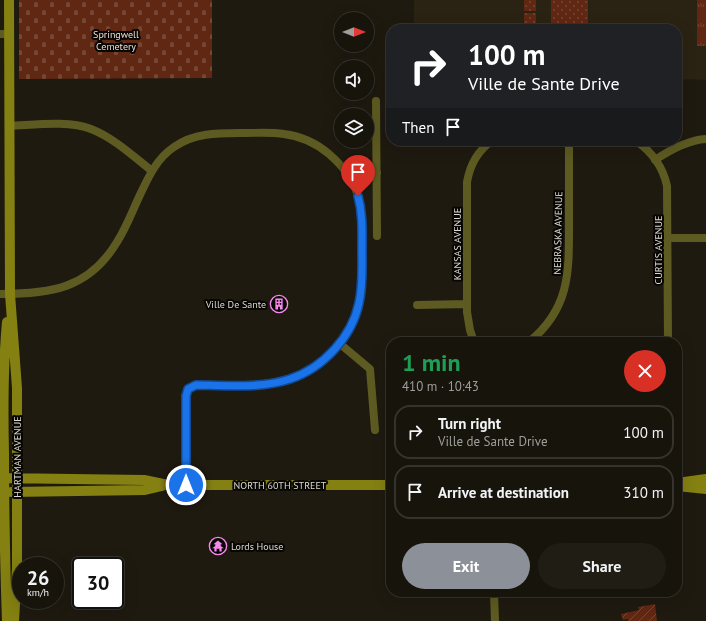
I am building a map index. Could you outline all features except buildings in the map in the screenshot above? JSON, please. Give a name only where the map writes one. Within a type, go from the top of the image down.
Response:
[{"type":"main road","name":"HARTMAN AVENUE","points":[[7,621],[2,478],[9,126],[4,34],[9,0]]},
{"type":"main road","name":"HARTMAN AVENUE","points":[[5,294],[17,388],[17,568],[14,621]]},
{"type":"main road","name":"NORTH 60TH STREET","points":[[2,478],[144,480],[168,485]]},
{"type":"main road","points":[[682,484],[706,479]]},
{"type":"main road","name":"NORTH 60TH STREET","points":[[2,492],[144,490],[168,485],[386,485]]},
{"type":"main road","points":[[682,486],[706,489]]},
{"type":"street","points":[[376,101],[377,236]]},
{"type":"street","points":[[9,126],[63,124],[91,129],[113,140],[152,171]]},
{"type":"street","points":[[5,294],[36,293],[57,289],[78,281],[96,269],[118,242],[152,171],[164,155],[173,147],[193,137],[211,133],[273,133],[293,136],[315,145],[335,160],[350,176],[355,187],[362,214],[361,295],[357,310],[348,331],[339,343],[318,364],[306,372],[292,378],[277,382],[259,384],[196,385],[188,389],[186,396],[186,485]]},
{"type":"street","points":[[682,146],[692,141],[706,139]]},
{"type":"street","name":"KANSAS AVENUE","points":[[473,337],[468,321],[467,304],[467,182],[472,164],[486,146]]},
{"type":"street","name":"NEBRASKA AVENUE","points":[[535,337],[555,312],[567,281],[569,253],[569,146]]},
{"type":"street","points":[[642,146],[656,160],[681,146]]},
{"type":"street","name":"CURTIS AVENUE","points":[[656,160],[661,168],[667,186],[668,337]]},
{"type":"street","points":[[350,176],[364,172],[377,173]]},
{"type":"street","points":[[668,238],[706,238]]},
{"type":"street","points":[[417,305],[467,304]]},
{"type":"street","points":[[339,343],[370,369],[375,430]]},
{"type":"street","points":[[494,597],[495,621]]},
{"type":"shaded area","points":[[414,0],[706,0],[706,80],[682,79],[682,24],[414,24]]},
{"type":"green space","name":"Springwell Cemetery","points":[[19,0],[212,0],[212,78],[19,79]]},
{"type":"green space","points":[[524,0],[536,0],[536,11],[524,11]]},
{"type":"green space","points":[[551,0],[588,0],[588,24],[551,24]]},
{"type":"green space","points":[[697,0],[706,0],[706,46],[697,46]]},
{"type":"green space","points":[[524,13],[536,13],[536,24],[524,24]]},
{"type":"green space","points":[[655,604],[657,621],[623,620],[621,614],[639,610],[638,607]]},
{"type":"place","name":"Ville De Sante","points":[[279,304]]},
{"type":"place","name":"Lords House","points":[[218,546]]},
{"type":"route","points":[[186,485],[186,396],[188,389],[196,385],[259,384],[277,382],[292,378],[306,372],[322,361],[335,348],[348,331],[352,324],[361,295],[362,214],[358,196]]}]
